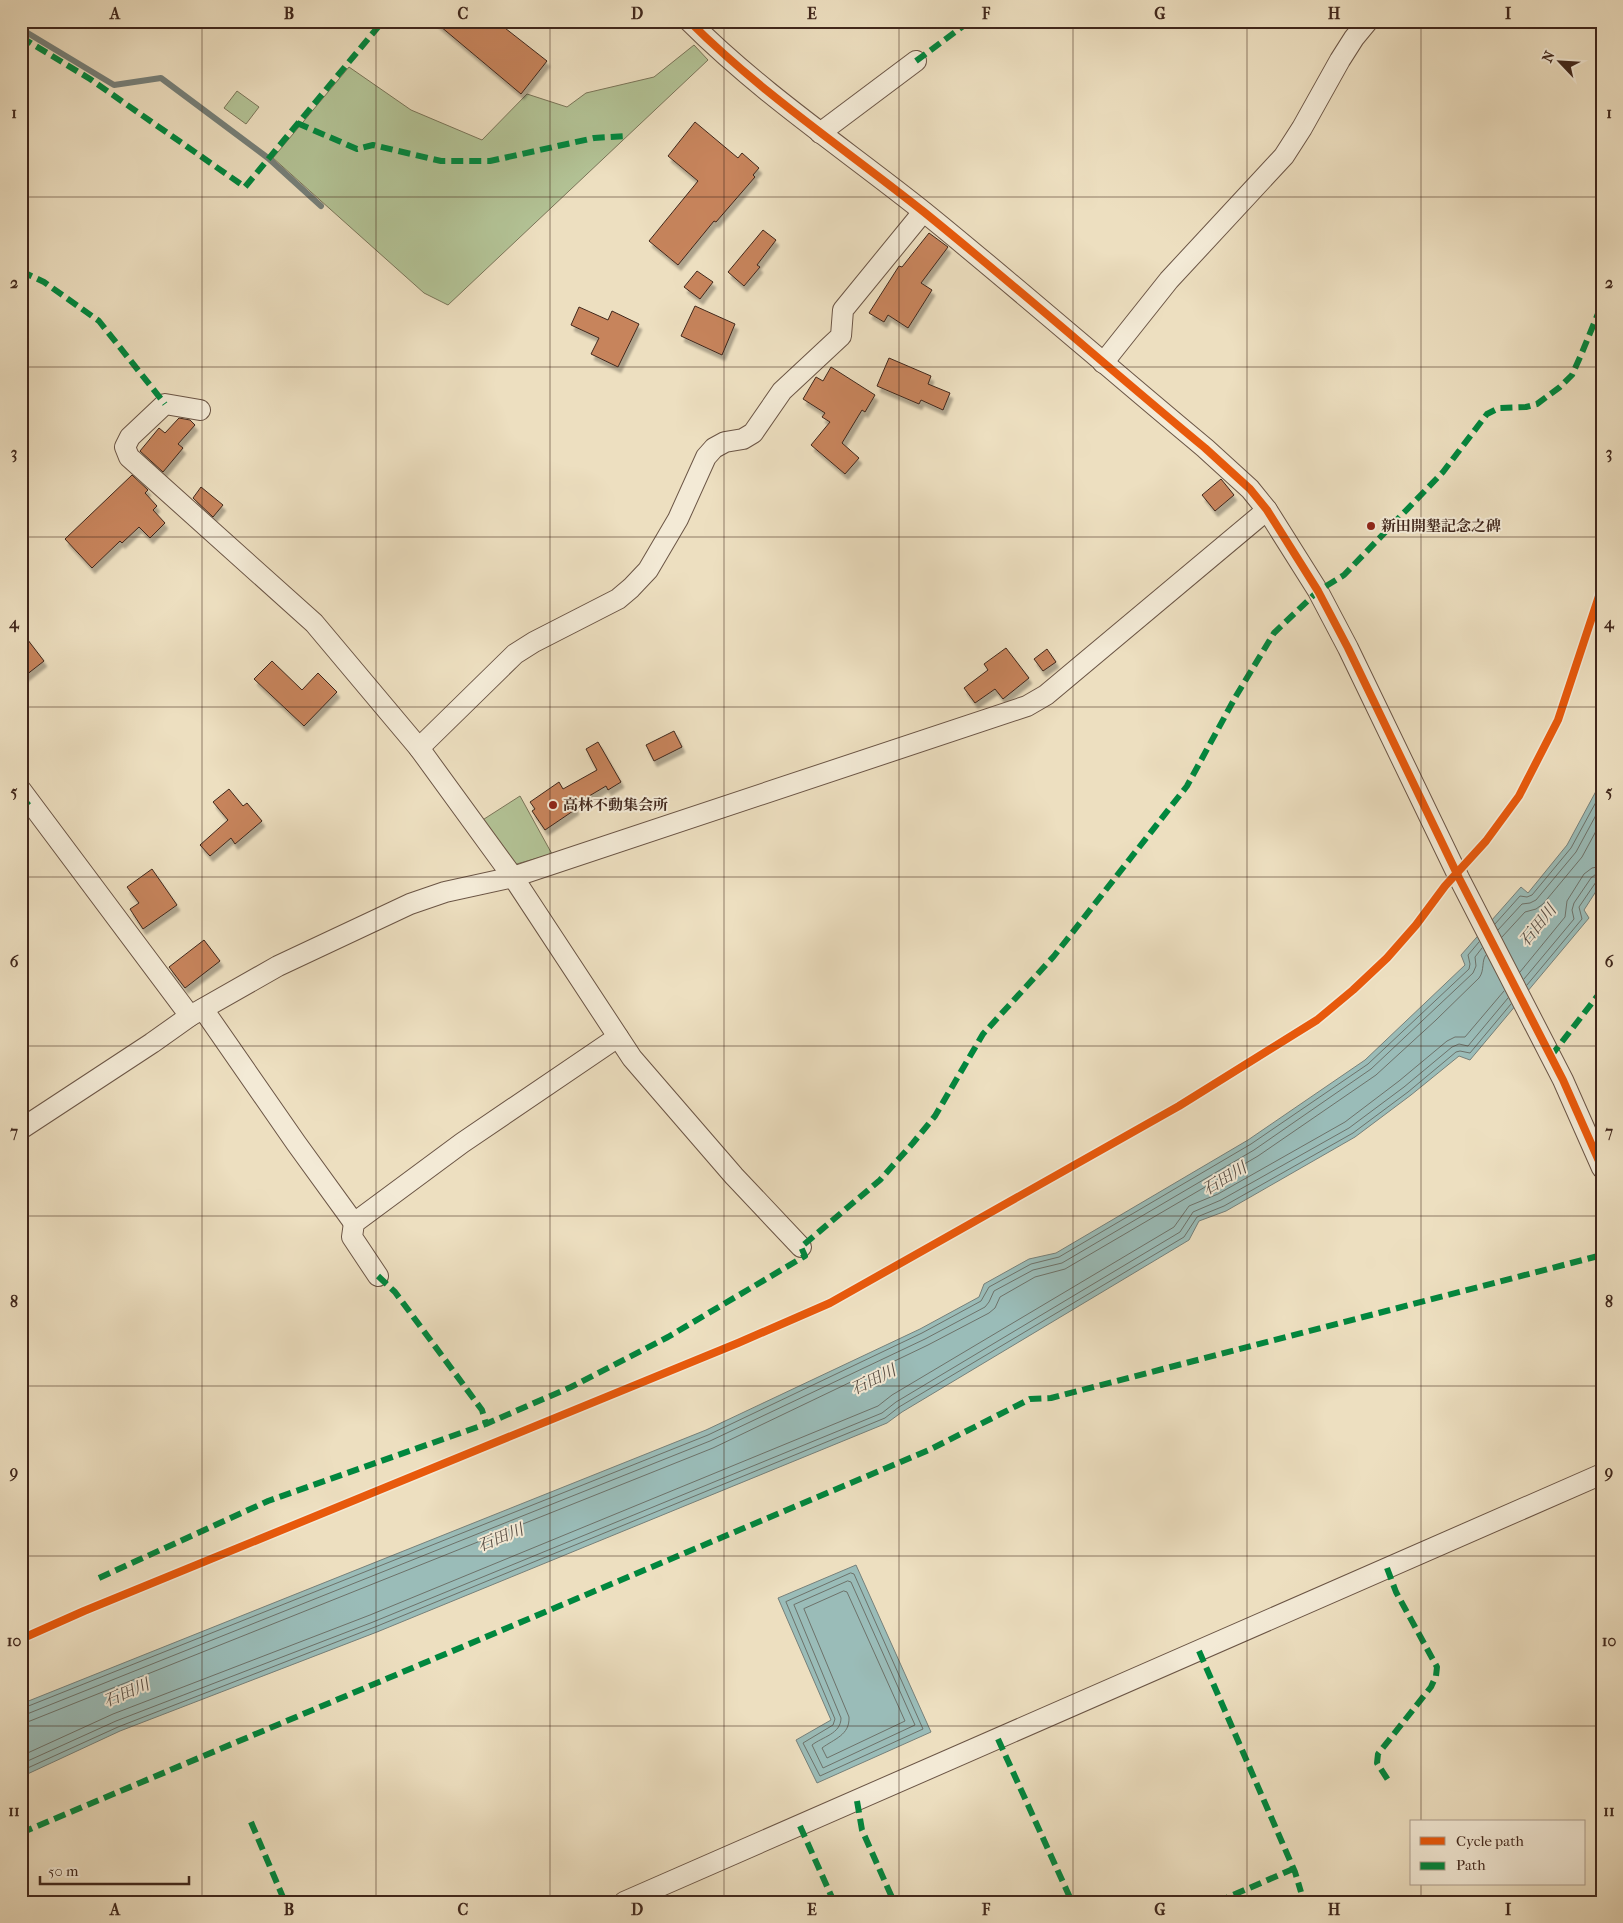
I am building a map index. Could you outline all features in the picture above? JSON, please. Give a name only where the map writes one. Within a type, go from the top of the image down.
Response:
[{"type":"street","points":[[689,21],[719,51],[820,133],[923,212],[1205,448],[1250,489],[1267,510],[1318,591],[1348,648],[1459,878],[1548,1050],[1602,1168]]},
{"type":"street","points":[[1103,362],[1169,280],[1284,156],[1340,60],[1368,21]]},
{"type":"street","points":[[820,133],[916,62]]},
{"type":"street","points":[[419,748],[515,654],[534,642],[618,599],[648,570],[678,519],[706,457],[714,448],[725,442],[743,439],[754,433],[782,391],[841,336],[843,310],[923,212]]},
{"type":"street","points":[[200,410],[166,404],[130,437],[125,447],[128,457],[314,623],[419,748],[513,877],[632,1058],[734,1176],[801,1247]]},
{"type":"street","points":[[21,1129],[196,1012],[278,966],[410,904],[445,892],[513,877],[1027,706],[1046,695],[1267,510]]},
{"type":"street","points":[[21,790],[196,1012],[296,1143],[354,1223],[352,1237],[378,1276]]},
{"type":"street","points":[[354,1223],[462,1143],[618,1037]]},
{"type":"street","points":[[624,1902],[1602,1474]]},
{"type":"green space","points":[[694,45],[708,60],[448,305],[424,293],[273,158],[349,67],[411,110],[482,140],[527,94],[567,107],[586,93],[654,77]]},
{"type":"green space","points":[[237,91],[259,107],[246,124],[224,108]]},
{"type":"green space","points":[[520,796],[552,854],[513,865],[481,821]]},
{"type":"water","name":"石田川","points":[[1602,780],[1602,882],[1584,910],[1589,918],[1470,1060],[1459,1056],[1355,1137],[1226,1211],[1199,1221],[1189,1240],[902,1412],[887,1423],[377,1632],[120,1731],[21,1777],[21,1704],[706,1430],[920,1329],[979,1297],[984,1284],[1029,1259],[1056,1253],[1248,1140],[1365,1060],[1465,965],[1461,955],[1521,887],[1528,893],[1567,845]]},
{"type":"water","points":[[856,1565],[931,1732],[817,1783],[796,1740],[831,1720],[778,1598]]},
{"type":"building","points":[[434,21],[496,21],[547,61],[521,94]]},
{"type":"building","points":[[695,122],[738,158],[742,153],[759,168],[753,175],[755,177],[716,222],[714,221],[678,265],[649,241],[698,181],[668,156]]},
{"type":"building","points":[[763,230],[776,240],[757,265],[760,267],[744,286],[728,272]]},
{"type":"building","points":[[929,233],[948,247],[921,283],[932,290],[908,328],[888,315],[884,322],[869,313],[899,266],[902,267]]},
{"type":"building","points":[[697,271],[713,282],[700,299],[684,287]]},
{"type":"building","points":[[695,306],[735,324],[722,355],[681,336]]},
{"type":"building","points":[[579,307],[608,320],[612,311],[639,324],[618,367],[591,354],[599,338],[571,325]]},
{"type":"building","points":[[889,358],[931,376],[928,384],[950,393],[943,410],[921,400],[919,404],[877,386]]},
{"type":"building","points":[[831,367],[875,395],[865,412],[862,410],[842,443],[859,458],[845,474],[811,445],[830,422],[822,417],[825,413],[803,399],[816,377],[823,381]]},
{"type":"building","points":[[179,418],[190,420],[195,425],[178,444],[183,448],[163,472],[140,451],[159,428],[165,433]]},
{"type":"building","points":[[132,475],[148,490],[145,493],[157,506],[153,510],[165,523],[150,538],[139,527],[122,543],[120,541],[92,568],[65,539]]},
{"type":"building","points":[[1221,479],[1234,495],[1215,511],[1202,495]]},
{"type":"building","points":[[201,487],[223,505],[213,517],[193,498]]},
{"type":"building","points":[[21,631],[44,661],[21,679]]},
{"type":"building","points":[[1006,648],[1029,678],[1003,699],[995,689],[975,703],[964,688],[988,670],[984,664]]},
{"type":"building","points":[[1047,649],[1056,662],[1043,671],[1034,659]]},
{"type":"building","points":[[272,661],[302,690],[318,673],[337,692],[304,726],[254,679]]},
{"type":"building","points":[[674,731],[682,747],[654,761],[646,745]]},
{"type":"building","points":[[598,742],[621,782],[608,790],[606,786],[574,805],[576,809],[545,830],[532,811],[535,809],[530,802],[559,782],[563,789],[597,770],[586,749]]},
{"type":"building","points":[[229,789],[243,806],[247,803],[262,821],[235,844],[231,838],[210,856],[200,845],[228,820],[213,802]]},
{"type":"building","points":[[152,869],[177,905],[143,929],[130,909],[139,903],[127,887]]},
{"type":"building","points":[[204,940],[220,961],[185,988],[169,967]]},
{"type":"waterway","points":[[21,29],[114,85],[161,78],[268,158],[321,206]]},
{"type":"marked path","points":[[21,37],[90,79],[245,187],[383,21]]},
{"type":"marked path","points":[[916,61],[970,21]]},
{"type":"marked path","points":[[297,123],[357,149],[373,145],[441,161],[490,161],[594,138],[627,136]]},
{"type":"marked path","points":[[21,271],[44,282],[99,321],[165,404]]},
{"type":"marked path","points":[[99,1578],[268,1501],[486,1424],[571,1387],[668,1337],[805,1256],[801,1247],[880,1180],[935,1116],[983,1034],[1054,956],[1187,786],[1236,696],[1274,633],[1318,591],[1344,575],[1443,472],[1487,414],[1499,408],[1526,407],[1537,404],[1560,387],[1572,375],[1602,304]]},
{"type":"marked path","points":[[21,808],[29,801]]},
{"type":"marked path","points":[[1551,1056],[1602,990]]},
{"type":"marked path","points":[[21,1833],[929,1450],[1030,1399],[1051,1398],[1602,1255]]},
{"type":"marked path","points":[[378,1276],[395,1292],[482,1410],[486,1424]]},
{"type":"marked path","points":[[1387,1568],[1396,1592],[1437,1667],[1436,1676],[1431,1687],[1378,1754],[1377,1763],[1388,1780]]},
{"type":"marked path","points":[[1199,1651],[1295,1872],[1301,1892]]},
{"type":"marked path","points":[[998,1739],[1072,1902]]},
{"type":"marked path","points":[[857,1801],[862,1830],[894,1902]]},
{"type":"marked path","points":[[251,1822],[285,1902]]},
{"type":"marked path","points":[[800,1826],[834,1902]]},
{"type":"marked path","points":[[1217,1902],[1293,1869]]},
{"type":"cycle path","points":[[689,21],[774,96],[924,212],[995,270],[1205,448],[1250,489],[1267,510],[1318,591],[1348,648],[1459,878],[1563,1080],[1602,1168]]},
{"type":"cycle path","points":[[21,1639],[84,1611],[738,1343],[830,1303],[1179,1106],[1317,1020],[1387,958],[1416,925],[1445,886],[1486,841],[1519,796],[1558,720],[1602,587]]},
{"type":"place","name":"新田開墾記念之碑","points":[[1371,526]]},
{"type":"place","name":"高林不動集会所","points":[[553,805]]}]
